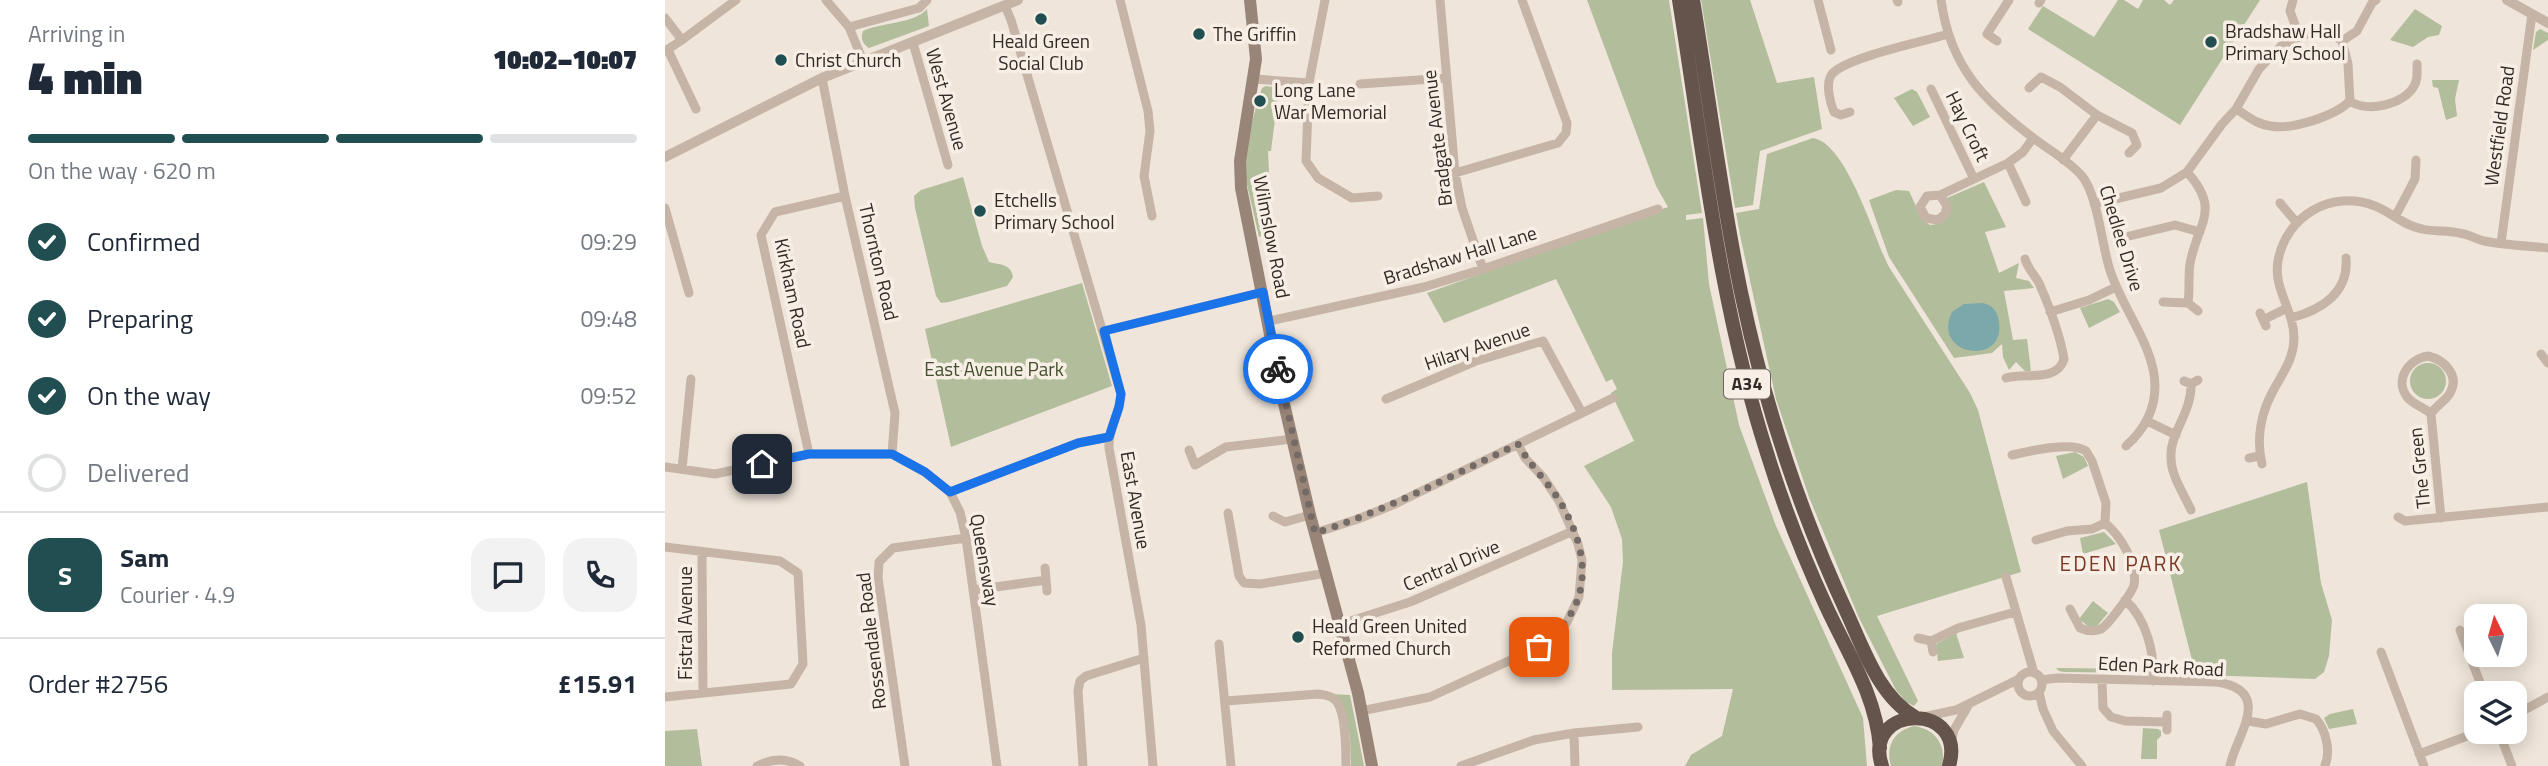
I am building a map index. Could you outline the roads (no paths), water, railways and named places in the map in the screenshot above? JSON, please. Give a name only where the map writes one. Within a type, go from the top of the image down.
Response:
[{"type":"highway","name":"A34","points":[[1679,0],[1727,297],[1751,399],[1799,544],[1871,700],[1877,719],[1882,766]]},
{"type":"highway","name":"A34","points":[[1693,0],[1742,295],[1781,447],[1815,540],[1854,629],[1890,697],[1903,710],[1940,727],[1960,766]]},
{"type":"highway","points":[[1880,748],[1891,727],[1900,721],[1918,717]]},
{"type":"highway","points":[[1949,766],[1951,748]]},
{"type":"main road","name":"Wilmslow Road","points":[[1250,0],[1256,46],[1254,79],[1243,130],[1240,170],[1245,212],[1292,439],[1341,624],[1372,766]]},
{"type":"street","points":[[696,108],[685,97],[667,51],[736,0]]},
{"type":"street","points":[[826,0],[849,27],[863,61]]},
{"type":"street","points":[[849,27],[919,8],[927,0]]},
{"type":"street","points":[[665,157],[822,78],[1017,0]]},
{"type":"street","points":[[1120,0],[1148,111],[1150,131],[1144,176],[1152,216]]},
{"type":"street","points":[[1325,0],[1309,83],[1306,161],[1318,178],[1352,198],[1378,196]]},
{"type":"street","name":"Bradgate Avenue","points":[[1440,0],[1455,173],[1462,208],[1483,269]]},
{"type":"street","points":[[1455,173],[1558,143],[1566,133],[1567,123],[1522,0]]},
{"type":"street","points":[[1818,0],[1831,50]]},
{"type":"street","name":"Chedlee Drive","points":[[1941,0],[1948,34],[1958,60],[1975,85],[1999,111],[2085,180],[2116,287],[2154,371],[2155,396],[2147,421],[2139,434],[2126,446]]},
{"type":"street","points":[[1997,41],[1987,34],[2009,0]]},
{"type":"street","points":[[2293,0],[2290,11],[2299,36]]},
{"type":"street","points":[[2507,0],[2548,23]]},
{"type":"street","points":[[2342,41],[2357,31],[2372,1]]},
{"type":"street","name":"East Avenue","points":[[1005,6],[1121,394],[1109,437],[1140,615],[1153,766]]},
{"type":"street","name":"Westfield Road","points":[[2501,243],[2532,14]]},
{"type":"street","points":[[665,18],[682,40]]},
{"type":"street","points":[[2094,204],[2161,188],[2187,172],[2215,132],[2236,109],[2267,59],[2281,46],[2299,36],[2322,30],[2333,33],[2342,41],[2348,64],[2350,101]]},
{"type":"street","points":[[1850,112],[1840,115],[1834,112],[1829,89],[1834,73],[1857,61],[1948,34]]},
{"type":"street","name":"West Avenue","points":[[913,43],[948,165]]},
{"type":"street","points":[[2350,101],[2360,107],[2396,101],[2421,81],[2417,65]]},
{"type":"street","points":[[2029,88],[2042,74],[2097,115],[2132,133],[2137,145]]},
{"type":"street","name":"Thornton Road","points":[[822,78],[845,196],[895,413],[892,454]]},
{"type":"street","points":[[1360,84],[1447,78]]},
{"type":"street","points":[[1254,79],[1309,83]]},
{"type":"street","name":"Hay Croft","points":[[1931,89],[1974,179]]},
{"type":"street","points":[[2236,109],[2263,125],[2281,127],[2335,112],[2350,101]]},
{"type":"street","points":[[2063,160],[2097,115]]},
{"type":"street","name":"Hay Croft","points":[[1940,195],[2008,163],[2023,152],[2033,138]]},
{"type":"street","points":[[2129,153],[2137,145],[2149,146]]},
{"type":"street","points":[[2008,163],[2026,202]]},
{"type":"street","points":[[2395,218],[2412,186],[2412,165]]},
{"type":"street","points":[[2187,172],[2199,186],[2205,200],[2206,214],[2190,264],[2188,303]]},
{"type":"street","name":"Kirkham Road","points":[[809,454],[761,235],[775,212],[845,196]]},
{"type":"street","points":[[2249,458],[2261,460],[2260,437],[2264,414],[2293,349],[2294,332],[2278,283],[2277,264],[2283,243],[2296,222],[2319,206],[2341,201],[2358,202],[2375,206],[2414,228],[2456,232],[2480,240],[2548,248]]},
{"type":"street","points":[[2280,203],[2296,222]]},
{"type":"street","points":[[665,208],[689,293]]},
{"type":"street","name":"Bradshaw Hall Lane","points":[[1269,321],[1424,287],[1658,209]]},
{"type":"street","points":[[2117,239],[2175,225],[2200,232]]},
{"type":"street","points":[[2263,320],[2315,310],[2331,299],[2345,276],[2346,258]]},
{"type":"street","points":[[2007,378],[2017,374],[2052,373],[2063,364],[2063,354],[2050,312],[2025,259]]},
{"type":"street","points":[[2050,312],[2089,300],[2116,287]]},
{"type":"street","points":[[1104,331],[1263,292]]},
{"type":"street","points":[[2163,302],[2188,303],[2198,311]]},
{"type":"street","name":"Hilary Avenue","points":[[1386,399],[1476,361],[1543,341],[1582,413]]},
{"type":"street","points":[[2541,354],[2548,363]]},
{"type":"street","name":"The Green","points":[[2431,414],[2450,393],[2452,376],[2444,362],[2428,356],[2413,361],[2403,374],[2402,383],[2408,398],[2431,414],[2441,518]]},
{"type":"street","points":[[682,469],[691,379]]},
{"type":"street","points":[[2191,382],[2185,416],[2175,435],[2171,461],[2191,510]]},
{"type":"street","points":[[1315,533],[1395,504],[1613,398]]},
{"type":"street","points":[[2147,421],[2175,435]]},
{"type":"street","points":[[950,492],[1078,443],[1109,437]]},
{"type":"street","points":[[1189,450],[1195,465],[1226,447],[1292,439]]},
{"type":"street","points":[[1361,711],[1430,697],[1539,647],[1557,634],[1567,622],[1579,597],[1581,560],[1573,531],[1559,500],[1518,444]]},
{"type":"street","points":[[2012,455],[2025,456],[2072,445],[2086,451],[2106,503],[2105,523],[2120,537],[2130,562],[2134,585],[2108,623],[2099,630],[2088,631],[2080,628],[2069,614]]},
{"type":"street","name":"Queensway","points":[[665,467],[715,474],[809,454],[892,454],[925,472],[950,492],[960,512],[966,538],[997,766]]},
{"type":"street","points":[[2398,517],[2405,521],[2548,507]]},
{"type":"street","points":[[1229,513],[1239,576],[1244,583],[1260,584],[1327,573]]},
{"type":"street","points":[[1273,516],[1284,527],[1310,515]]},
{"type":"street","points":[[2036,540],[2046,534],[2092,529],[2105,523]]},
{"type":"street","name":"Central Drive","points":[[1341,624],[1410,602],[1573,531]]},
{"type":"street","name":"Rossendale Road","points":[[905,766],[877,567],[881,558],[893,548],[966,538]]},
{"type":"street","points":[[665,547],[780,561],[798,573],[803,664],[791,684],[665,697]]},
{"type":"street","name":"Fistral Avenue","points":[[702,552],[703,693]]},
{"type":"street","points":[[1045,568],[1048,591]]},
{"type":"street","points":[[2006,577],[2033,673],[2041,680],[2039,692],[2043,709],[2056,735],[2082,766]]},
{"type":"street","points":[[973,590],[1046,580]]},
{"type":"street","points":[[2125,600],[2137,611],[2142,621],[2153,664],[2153,681]]},
{"type":"street","points":[[1918,638],[1931,641],[1958,628],[2015,612]]},
{"type":"street","points":[[2460,629],[2480,681]]},
{"type":"street","points":[[1931,641],[1933,652]]},
{"type":"street","points":[[1219,644],[1231,766]]},
{"type":"street","points":[[2381,652],[2424,766]]},
{"type":"street","points":[[2027,655],[2018,686],[2024,695],[2043,709]]},
{"type":"street","points":[[1083,766],[1077,691],[1080,681],[1086,676],[1144,658]]},
{"type":"street","points":[[1918,717],[1945,713],[1969,704],[2033,673]]},
{"type":"street","name":"Eden Park Road","points":[[2041,680],[2057,678],[2228,685],[2238,690],[2244,698],[2248,721]]},
{"type":"street","points":[[2102,680],[2103,708],[2111,718],[2167,722]]},
{"type":"street","points":[[1997,690],[2033,696],[2039,692]]},
{"type":"street","points":[[1226,701],[1318,694],[1335,699],[1342,714],[1346,766]]},
{"type":"street","points":[[2527,708],[2548,697]]},
{"type":"street","points":[[1951,748],[1954,730],[1969,704]]},
{"type":"street","points":[[2230,766],[2248,721],[2266,724],[2300,714],[2316,719],[2325,734],[2328,754],[2325,765]]},
{"type":"street","points":[[1461,766],[1534,740],[1638,727]]},
{"type":"street","points":[[1574,733],[1575,766]]},
{"type":"street","points":[[2419,754],[2464,737]]},
{"type":"street","points":[[2504,744],[2512,766]]},
{"type":"street","points":[[757,766],[769,760],[784,760],[800,766]]},
{"type":"water","points":[[1983,303],[1993,308],[1996,313],[1999,323],[1998,337],[1991,346],[1981,350],[1959,346],[1951,338],[1948,327],[1952,312],[1964,304]]},
{"type":"place","name":"Heald Green Social Club","points":[[1041,19]]},
{"type":"place","name":"The Griffin","points":[[1199,34]]},
{"type":"place","name":"Bradshaw Hall Primary School","points":[[2211,42]]},
{"type":"place","name":"Christ Church","points":[[781,60]]},
{"type":"place","name":"Long Lane War Memorial","points":[[1260,101]]},
{"type":"place","name":"Etchells Primary School","points":[[980,211]]},
{"type":"place","name":"Heald Green United Reformed Church","points":[[1298,637]]},
{"type":"district","name":"EDEN PARK","points":[[2121,564]]},
{"type":"park label","name":"East Avenue Park","points":[[994,369]]}]
